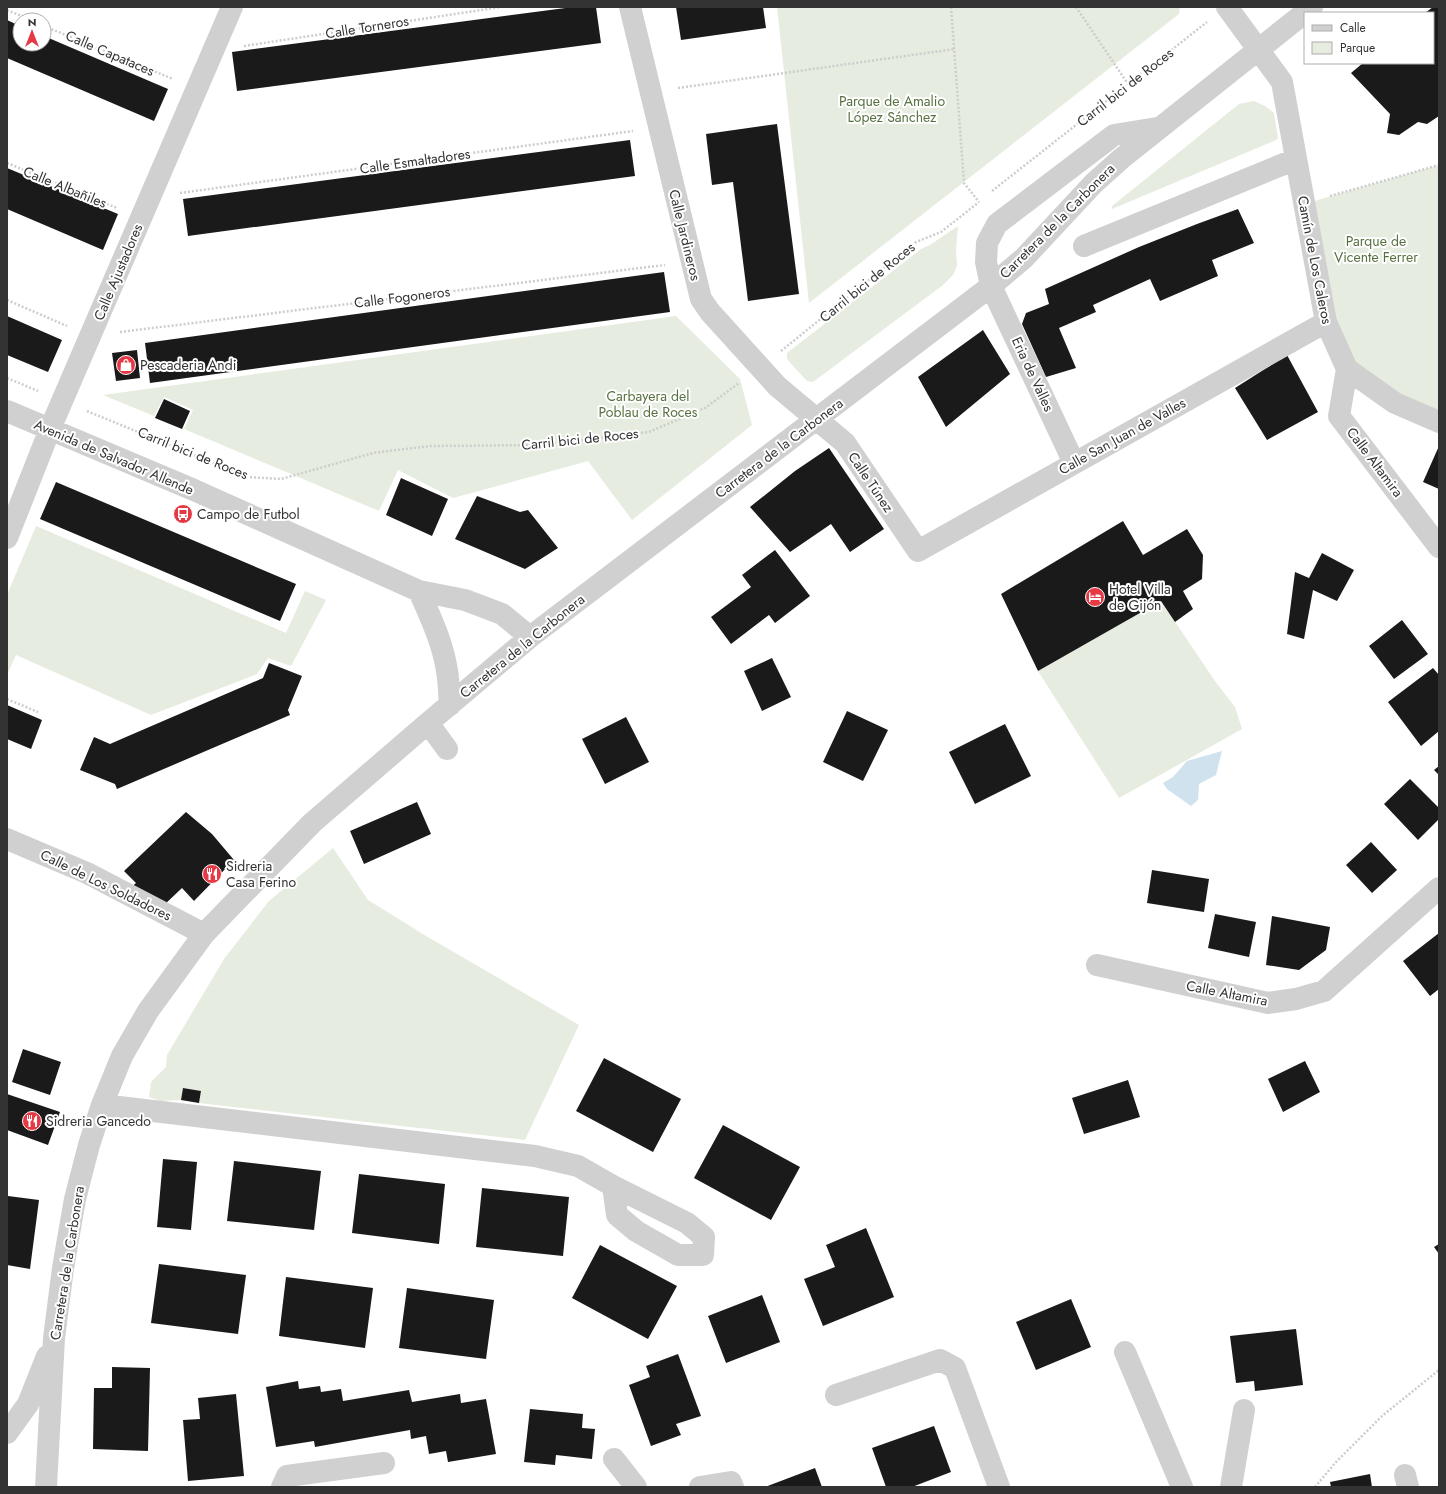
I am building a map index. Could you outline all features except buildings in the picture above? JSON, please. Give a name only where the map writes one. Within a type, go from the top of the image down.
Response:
[{"type":"street","name":"Calle Ajustadores","points":[[7,538],[50,429],[232,7]]},
{"type":"street","name":"Calle Jardineros","points":[[630,7],[701,299],[710,312],[776,386],[818,419]]},
{"type":"street","name":"Camín de Los Caleros","points":[[1227,7],[1282,82],[1326,322],[1347,369]]},
{"type":"street","name":"Carretera de la Carbonera","points":[[46,1487],[54,1338],[63,1268],[75,1199],[102,1105],[122,1056],[148,1011],[204,934],[312,823],[530,637],[991,286],[1024,258],[1094,183],[1122,158],[1304,13]]},
{"type":"street","name":"Eria de Valles","points":[[1074,463],[991,286],[986,262],[987,243],[997,224],[1114,135],[1158,128]]},
{"type":"street","points":[[1084,246],[1296,160]]},
{"type":"street","name":"Calle San Juan de Valles","points":[[918,551],[1326,322]]},
{"type":"street","points":[[1347,369],[1395,403],[1439,422]]},
{"type":"street","name":"Calle Altamira","points":[[1347,369],[1339,416],[1439,547]]},
{"type":"street","name":"Avenida de Salvador Allende","points":[[7,411],[194,490],[419,591],[465,600],[502,614],[530,637]]},
{"type":"street","name":"Calle Túnez","points":[[818,419],[845,443],[918,551]]},
{"type":"street","points":[[419,591],[435,627],[443,655],[447,670],[450,705]]},
{"type":"street","points":[[428,723],[447,749]]},
{"type":"street","name":"Calle de Los Soldadores","points":[[7,839],[87,873],[204,934]]},
{"type":"street","name":"Calle Altamira","points":[[1097,965],[1268,1003],[1296,999],[1324,991],[1439,888]]},
{"type":"street","points":[[102,1105],[535,1156],[578,1166],[613,1186]]},
{"type":"street","points":[[7,1433],[28,1404],[54,1338]]},
{"type":"street","points":[[1125,1352],[1182,1487]]},
{"type":"street","points":[[836,1395],[940,1360],[955,1368],[999,1487]]},
{"type":"street","points":[[1231,1487],[1244,1410]]},
{"type":"street","points":[[614,1459],[636,1487]]},
{"type":"street","points":[[282,1487],[287,1476],[384,1463]]},
{"type":"street","points":[[700,1487],[731,1482],[733,1487]]},
{"type":"path","name":"Calle Torneros","points":[[241,46],[501,7]]},
{"type":"path","points":[[650,92],[954,49],[952,7]]},
{"type":"path","points":[[1076,7],[1128,84]]},
{"type":"path","name":"Carril bici de Roces","points":[[992,192],[1208,22]]},
{"type":"path","name":"Calle Capataces","points":[[52,29],[175,80]]},
{"type":"path","name":"Carril bici de Roces","points":[[7,378],[247,477],[281,479],[373,453],[429,446],[544,445],[649,432],[705,408],[760,368],[916,242],[941,232],[979,202],[964,183],[954,49]]},
{"type":"path","name":"Calle Esmaltadores","points":[[180,194],[659,127]]},
{"type":"path","name":"Calle Albañiles","points":[[7,163],[124,211]]},
{"type":"path","points":[[1304,204],[1439,165]]},
{"type":"path","name":"Calle Fogoneros","points":[[113,333],[692,262]]},
{"type":"path","points":[[7,300],[70,327]]},
{"type":"path","points":[[7,699],[38,712]]},
{"type":"path","points":[[1316,1487],[1336,1462],[1382,1416],[1439,1370]]},
{"type":"green space","name":"Parque de Amalio López Sánchez","points":[[777,7],[1180,7],[1179,14],[809,303]]},
{"type":"green space","points":[[1254,101],[1265,106],[1274,113],[1278,138],[1276,140],[1112,209],[1112,206],[1239,104]]},
{"type":"green space","name":"Parque de Vicente Ferrer","points":[[1439,165],[1439,422],[1347,369],[1304,204]]},
{"type":"green space","points":[[958,226],[956,250],[957,266],[953,275],[943,285],[813,382],[807,381],[787,359],[787,353],[921,249],[930,245]]},
{"type":"green space","name":"Carbayera del Poblau de Roces","points":[[676,316],[740,379],[752,425],[632,520],[588,461],[453,498],[398,470],[379,511],[184,429],[193,410],[164,397],[154,416],[103,395]]},
{"type":"green space","points":[[36,526],[286,633],[305,591],[326,600],[291,666],[268,658],[257,674],[151,715],[16,655],[7,675],[7,595]]},
{"type":"green space","points":[[1161,601],[1215,681],[1235,707],[1242,729],[1119,798],[1038,671]]},
{"type":"green space","points":[[333,848],[368,900],[426,936],[579,1025],[525,1140],[199,1103],[201,1091],[183,1088],[181,1100],[160,1101],[149,1097],[151,1082],[166,1067],[167,1055],[224,959],[269,901]]},
{"type":"water","points":[[1222,751],[1216,775],[1199,784],[1198,800],[1191,806],[1167,789],[1163,783],[1173,777],[1187,761]]},
{"type":"place","name":"Pescaderia Andi","points":[[126,365]]},
{"type":"place","name":"Campo de Futbol","points":[[183,514]]},
{"type":"place","name":"Hotel Villa de Gijón","points":[[1095,597]]},
{"type":"place","name":"Sidreria Casa Ferino","points":[[212,874]]},
{"type":"place","name":"Sidreria Gancedo","points":[[32,1121]]}]
